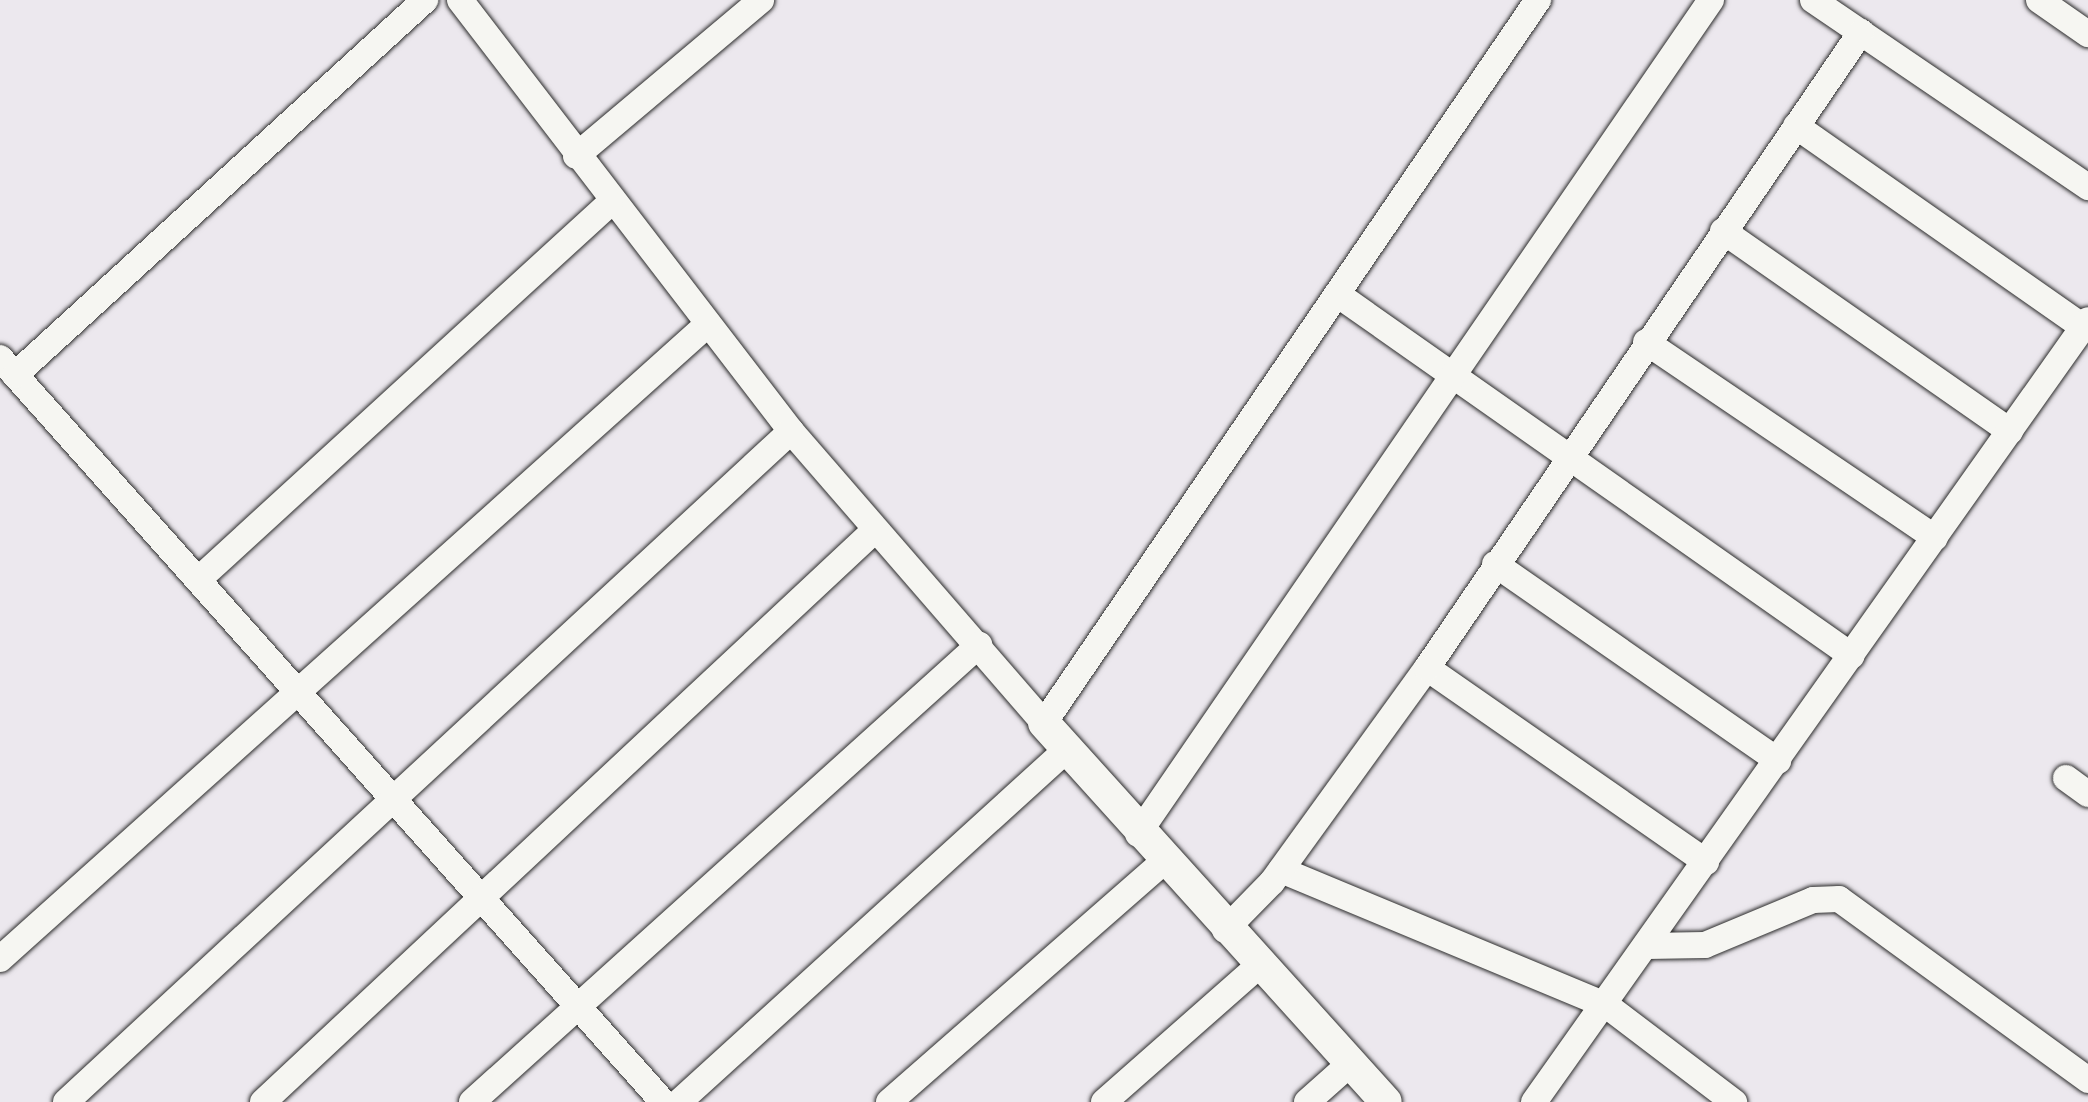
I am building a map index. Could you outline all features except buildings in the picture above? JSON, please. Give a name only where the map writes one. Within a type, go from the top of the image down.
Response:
[{"type":"street","points":[[425,0],[7,367],[663,1102]]},
{"type":"street","points":[[460,0],[610,203],[791,431],[979,645],[1065,751],[1138,834],[1386,1102]]},
{"type":"street","points":[[576,156],[761,0]]},
{"type":"street","points":[[1044,723],[1538,0]]},
{"type":"street","points":[[1138,834],[1711,0]]},
{"type":"street","points":[[1813,0],[2088,187]]},
{"type":"street","points":[[2039,0],[2088,34]]},
{"type":"street","points":[[1225,930],[1281,870],[1427,668],[1567,456],[1861,32]]},
{"type":"street","points":[[1534,1102],[1606,1005],[2086,324],[1796,126]]},
{"type":"street","points":[[198,580],[610,203]]},
{"type":"street","points":[[1723,231],[2010,431]]},
{"type":"street","points":[[1337,294],[1852,656]]},
{"type":"street","points":[[0,959],[294,688],[708,324]]},
{"type":"street","points":[[1646,342],[1935,538]]},
{"type":"street","points":[[66,1102],[791,431]]},
{"type":"street","points":[[263,1102],[875,530]]},
{"type":"street","points":[[1495,564],[1778,761]]},
{"type":"street","points":[[472,1102],[979,645]]},
{"type":"street","points":[[1427,668],[1706,862]]},
{"type":"street","points":[[679,1102],[1065,751]]},
{"type":"street","points":[[2066,778],[2088,794]]},
{"type":"street","points":[[889,1102],[1163,862]]},
{"type":"street","points":[[1281,870],[1606,1005],[1734,1102]]},
{"type":"street","points":[[1647,946],[1705,945],[1813,900],[1839,899],[2088,1080]]},
{"type":"street","points":[[1104,1102],[1258,966]]},
{"type":"street","points":[[1307,1102],[1351,1063]]}]
